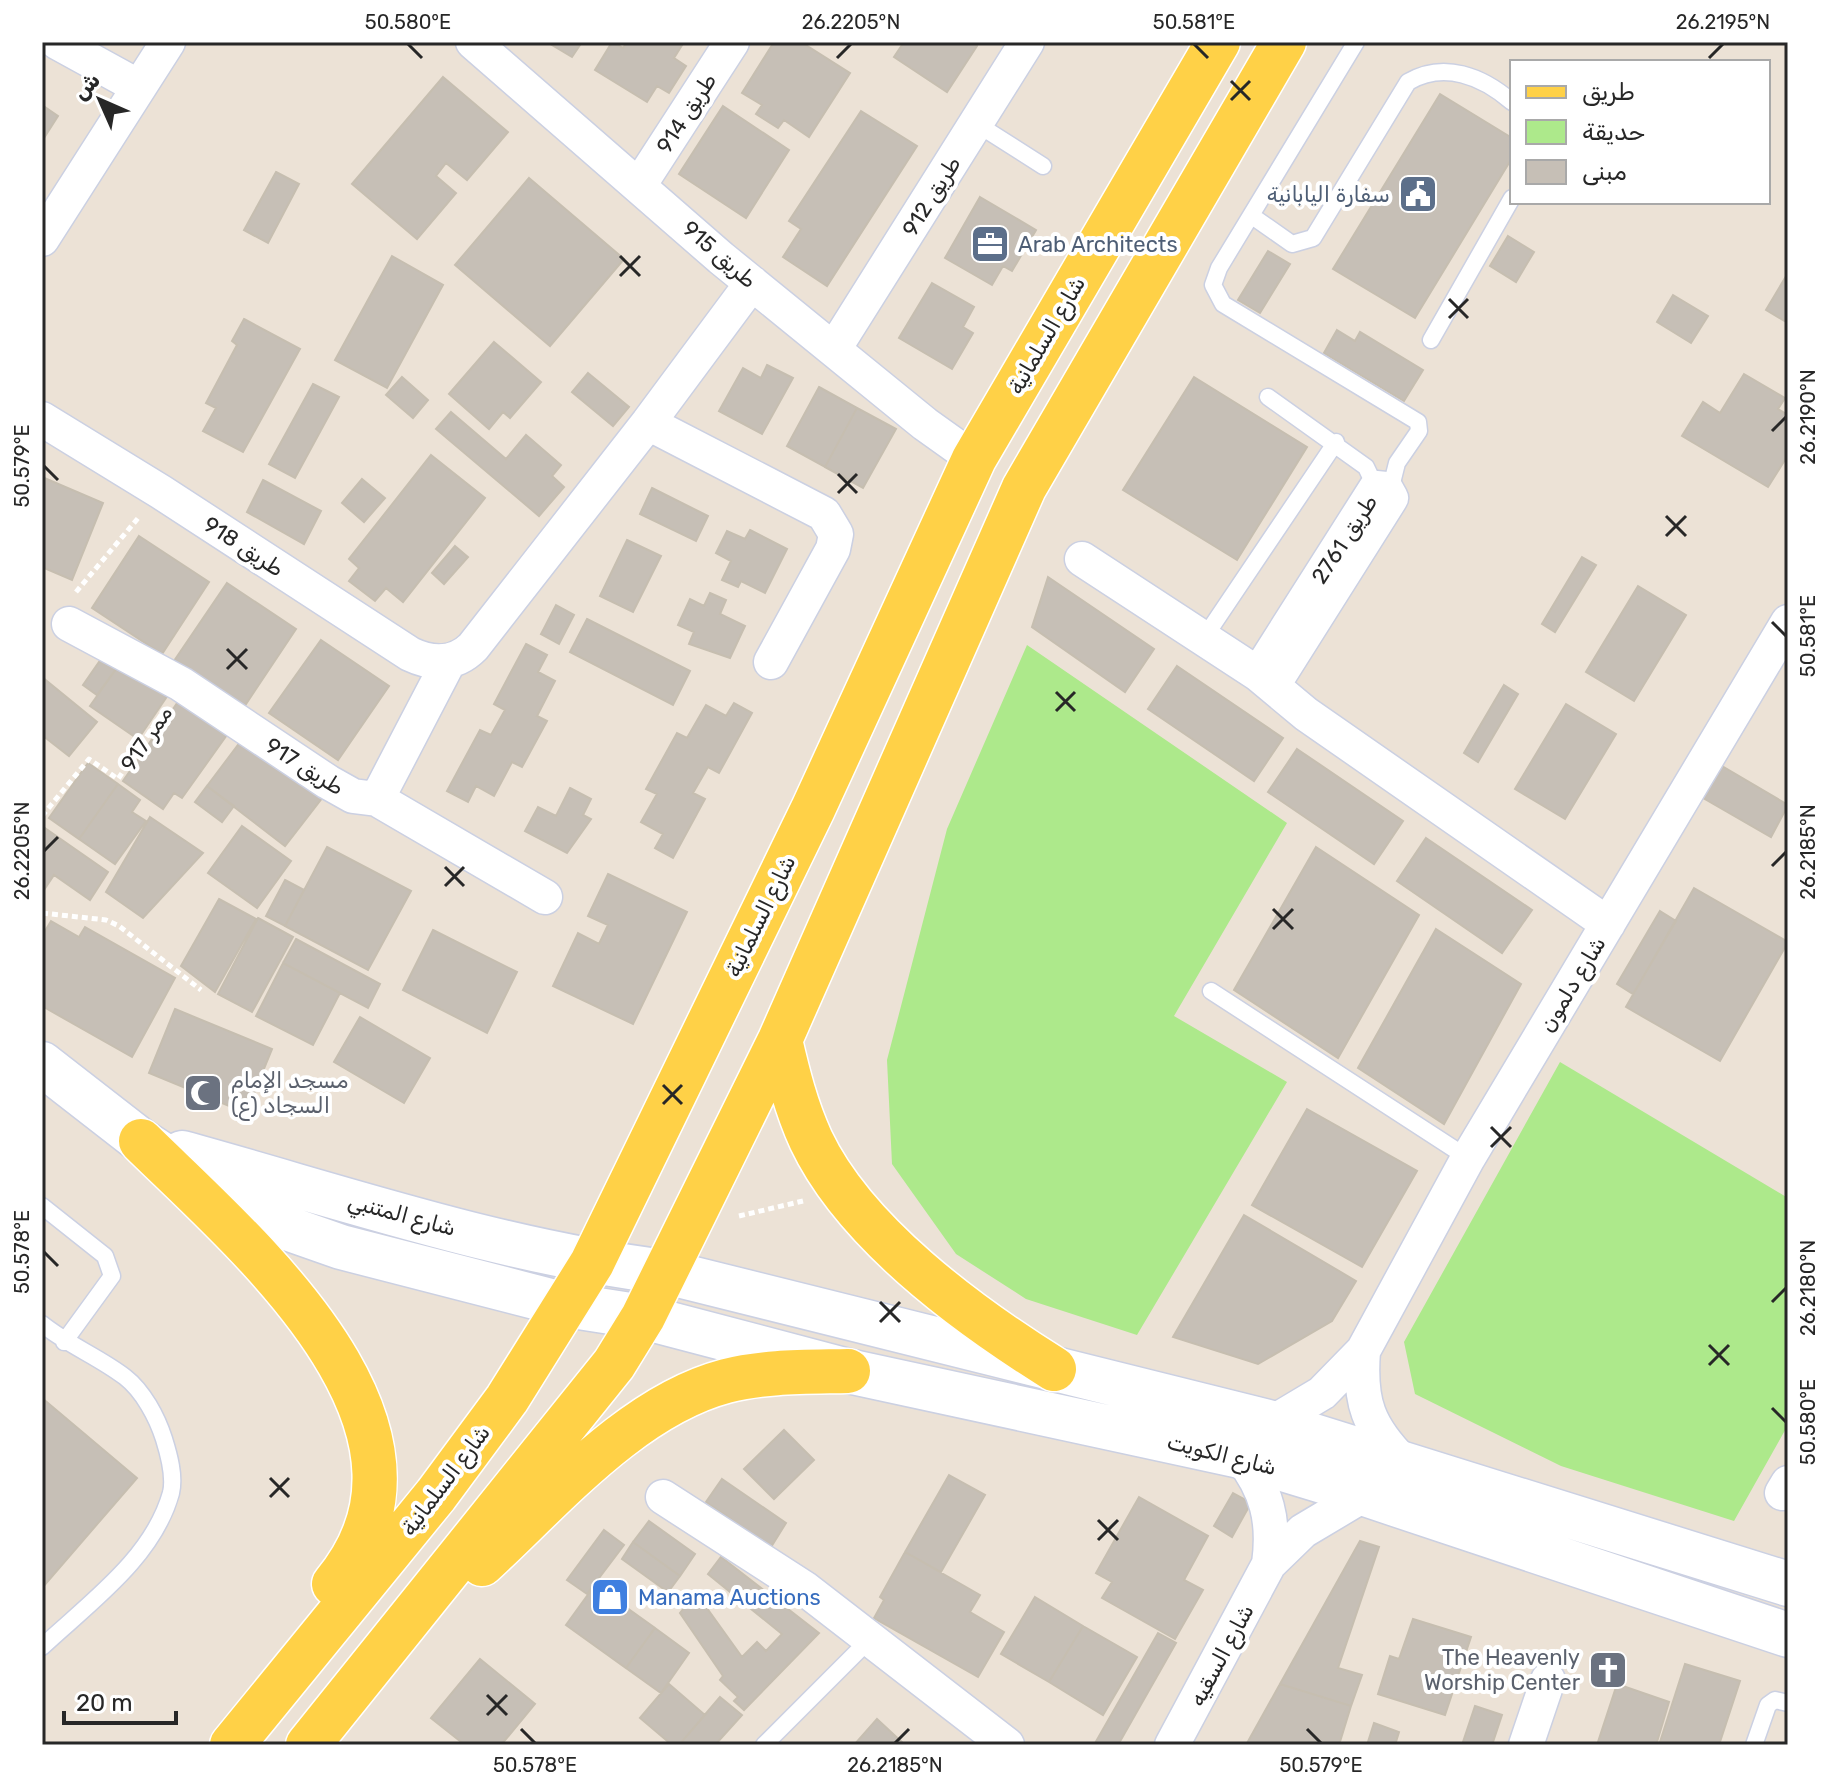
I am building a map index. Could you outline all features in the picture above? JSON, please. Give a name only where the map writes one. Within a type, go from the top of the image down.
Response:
[{"type":"main road","points":[[308,1745],[614,1364],[643,1317],[780,1040],[1024,488],[1284,42]]},
{"type":"main road","name":"شارع السلمانية","points":[[232,1745],[436,1495],[507,1399],[592,1263],[813,809],[974,459],[1214,43]]},
{"type":"main road","points":[[780,1040],[792,1093],[813,1143],[842,1187],[918,1270],[961,1306],[1054,1369]]},
{"type":"main road","name":"شارع المتنبي","points":[[42,1064],[141,1141],[261,1219],[341,1247],[566,1305],[643,1317]]},
{"type":"main road","points":[[141,1141],[288,1290],[357,1396],[372,1438],[374,1494],[369,1523],[355,1559],[203,1745]]},
{"type":"main road","name":"شارع المتنبي","points":[[141,1141],[357,1203],[592,1263],[666,1272]]},
{"type":"main road","name":"شارع الكويت","points":[[666,1272],[1272,1423],[1788,1584]]},
{"type":"main road","name":"شارع الكويت","points":[[643,1317],[848,1371],[1240,1456],[1365,1494],[1788,1635]]},
{"type":"main road","points":[[378,1661],[608,1449],[663,1406],[724,1381],[776,1373],[848,1371]]},
{"type":"street","points":[[57,42],[139,87]]},
{"type":"street","points":[[42,239],[168,42]]},
{"type":"street","name":"طريق 915","points":[[473,42],[752,283],[925,424],[974,459]]},
{"type":"street","name":"طريق 914","points":[[640,184],[732,42]]},
{"type":"street","name":"طريق 912","points":[[834,349],[1027,42]]},
{"type":"street","points":[[377,799],[449,661],[463,656],[473,647],[648,423],[752,283]]},
{"type":"street","name":"طريق 918","points":[[42,419],[161,492],[410,654],[433,662],[449,661]]},
{"type":"street","points":[[648,423],[824,514],[834,526],[833,549],[771,662]]},
{"type":"street","name":"طريق 2761","points":[[1266,680],[1391,498],[1383,490]]},
{"type":"street","points":[[1082,559],[1266,680],[1306,714],[1608,924]]},
{"type":"street","name":"شارع دلمون","points":[[1272,1423],[1322,1393],[1363,1351],[1468,1158],[1788,622]]},
{"type":"street","name":"طريق 917","points":[[69,624],[181,684],[328,782],[353,796],[377,799],[545,897]]},
{"type":"street","name":"شارع دلمون","points":[[1363,1351],[1360,1382],[1367,1413],[1382,1441],[1404,1463]]},
{"type":"street","name":"شارع السقيه","points":[[1240,1456],[1260,1485],[1271,1518],[1269,1564]]},
{"type":"street","name":"شارع السقيه","points":[[1172,1745],[1269,1564],[1303,1531],[1365,1494]]},
{"type":"street","points":[[663,1497],[734,1541],[872,1637],[1007,1745]]},
{"type":"street","points":[[1526,1745],[1548,1680]]},
{"type":"lane","points":[[1268,397],[1336,442],[1366,467],[1383,490],[1419,431],[1418,422],[1223,304],[1213,285],[1219,268],[1356,42]]},
{"type":"lane","points":[[1252,216],[1292,244],[1313,238],[1408,82],[1424,72],[1474,76],[1510,101]]},
{"type":"lane","points":[[977,124],[1043,166]]},
{"type":"lane","points":[[1431,340],[1510,202]]},
{"type":"lane","points":[[1204,638],[1336,442]]},
{"type":"lane","points":[[1211,991],[1468,1158]]},
{"type":"lane","points":[[42,1206],[105,1256],[112,1276],[64,1342]]},
{"type":"lane","points":[[42,1324],[64,1342],[127,1378],[158,1418],[171,1460],[172,1491],[157,1527],[133,1560],[42,1647]]},
{"type":"lane","points":[[764,1745],[872,1637]]},
{"type":"lane","points":[[1754,1745],[1768,1705],[1775,1700],[1788,1703]]},
{"type":"path","points":[[69,624],[55,618],[161,492]]},
{"type":"path","name":"ممر 917","points":[[42,816],[85,761],[93,759],[116,778],[121,776],[181,684]]},
{"type":"path","points":[[42,913],[106,920],[119,926],[201,990]]},
{"type":"path","points":[[690,1223],[767,1210],[842,1187]]},
{"type":"green space","points":[[1027,645],[1287,823],[1174,1016],[1287,1082],[1137,1335],[1026,1299],[956,1254],[892,1164],[887,1060],[947,829]]},
{"type":"green space","points":[[1560,1062],[1788,1198],[1788,1425],[1734,1521],[1561,1466],[1415,1394],[1404,1342]]},
{"type":"building","points":[[547,42],[582,42],[572,57]]},
{"type":"building","points":[[612,42],[623,48],[627,42],[684,42],[674,58],[686,66],[669,93],[657,86],[647,102],[595,70]]},
{"type":"building","points":[[774,42],[801,42],[850,73],[809,137],[784,120],[778,128],[756,114],[762,105],[742,93]]},
{"type":"building","points":[[904,42],[972,42],[977,46],[947,92],[894,57]]},
{"type":"building","points":[[443,77],[508,132],[467,180],[446,163],[436,176],[456,193],[417,239],[352,184]]},
{"type":"building","points":[[1440,94],[1510,137],[1510,161],[1415,318],[1333,269]]},
{"type":"building","points":[[42,105],[58,116],[42,141]]},
{"type":"building","points":[[723,106],[789,150],[746,218],[679,174]]},
{"type":"building","points":[[861,111],[917,146],[827,286],[783,257],[801,229],[789,221]]},
{"type":"building","points":[[276,172],[299,184],[268,243],[244,230]]},
{"type":"building","points":[[529,178],[624,259],[550,346],[455,265]]},
{"type":"building","name":"Arab Architects","points":[[980,197],[1036,230],[1012,271],[1003,266],[992,285],[945,258]]},
{"type":"building","points":[[1508,236],[1534,252],[1516,282],[1490,266]]},
{"type":"building","points":[[1268,251],[1290,264],[1260,313],[1238,300]]},
{"type":"building","points":[[392,256],[443,285],[387,388],[335,360]]},
{"type":"building","points":[[1788,273],[1788,323],[1766,310]]},
{"type":"building","points":[[932,283],[974,307],[963,327],[973,333],[952,369],[899,338]]},
{"type":"building","points":[[1673,295],[1708,316],[1691,343],[1657,322]]},
{"type":"building","points":[[244,319],[300,349],[243,452],[203,431],[216,408],[206,403],[237,345],[232,341]]},
{"type":"building","points":[[1337,330],[1355,341],[1360,332],[1423,370],[1404,401],[1324,353]]},
{"type":"building","points":[[494,342],[541,382],[510,418],[503,412],[489,429],[449,394]]},
{"type":"building","points":[[767,365],[793,378],[762,434],[719,411],[743,368],[761,378]]},
{"type":"building","points":[[588,373],[629,407],[613,426],[572,392]]},
{"type":"building","points":[[1744,374],[1785,398],[1778,409],[1788,415],[1788,455],[1768,487],[1682,436],[1703,402],[1720,413]]},
{"type":"building","points":[[402,377],[428,400],[413,418],[386,395]]},
{"type":"building","points":[[1194,377],[1307,447],[1237,560],[1123,490]]},
{"type":"building","points":[[313,384],[339,397],[295,478],[269,464]]},
{"type":"building","points":[[819,387],[857,408],[825,467],[787,446]]},
{"type":"building","points":[[857,408],[896,429],[863,488],[825,467]]},
{"type":"building","points":[[451,412],[506,459],[526,435],[561,465],[552,476],[564,487],[539,516],[436,429]]},
{"type":"building","points":[[431,455],[485,498],[403,602],[386,588],[375,601],[349,581],[359,568],[349,559]]},
{"type":"building","points":[[42,477],[103,503],[72,580],[42,567]]},
{"type":"building","points":[[362,479],[385,498],[364,522],[342,503]]},
{"type":"building","points":[[263,480],[321,511],[304,544],[247,512]]},
{"type":"building","points":[[652,488],[708,516],[696,541],[640,514]]},
{"type":"building","points":[[750,530],[787,549],[765,593],[741,581],[738,587],[722,580],[731,561],[716,553],[727,531],[745,539]]},
{"type":"building","points":[[139,536],[209,582],[162,654],[92,608]]},
{"type":"building","points":[[627,540],[661,556],[633,612],[600,596]]},
{"type":"building","points":[[455,546],[468,557],[444,584],[432,573]]},
{"type":"building","points":[[1582,557],[1596,565],[1555,632],[1542,624]]},
{"type":"building","points":[[1048,577],[1154,649],[1125,692],[1032,627]]},
{"type":"building","points":[[227,583],[296,629],[244,707],[174,661]]},
{"type":"building","points":[[1638,586],[1686,615],[1634,701],[1586,672]]},
{"type":"building","points":[[710,593],[726,600],[720,614],[745,626],[730,658],[689,644],[694,632],[678,625],[690,599],[704,606]]},
{"type":"building","points":[[556,605],[574,615],[559,644],[541,634]]},
{"type":"building","points":[[587,619],[690,671],[673,705],[570,652]]},
{"type":"building","points":[[321,640],[389,686],[338,760],[269,713]]},
{"type":"building","points":[[526,644],[547,655],[538,672],[555,681],[537,716],[547,721],[522,767],[512,762],[494,796],[476,786],[468,802],[447,791],[480,730],[491,735],[505,710],[494,704]]},
{"type":"building","points":[[106,652],[121,662],[97,695],[83,685]]},
{"type":"building","points":[[121,662],[168,695],[138,739],[90,706]]},
{"type":"building","points":[[1177,666],[1283,738],[1254,781],[1148,709]]},
{"type":"building","points":[[42,677],[97,722],[69,756],[42,735]]},
{"type":"building","points":[[1504,685],[1518,694],[1478,762],[1464,753]]},
{"type":"building","points":[[180,699],[229,732],[182,798],[174,793],[163,809],[123,781]]},
{"type":"building","points":[[734,703],[752,713],[719,773],[708,767],[693,793],[705,799],[673,858],[655,848],[663,834],[641,822],[657,794],[646,789],[677,733],[687,738],[706,705],[726,716]]},
{"type":"building","points":[[1566,704],[1616,734],[1565,819],[1515,789]]},
{"type":"building","points":[[244,737],[323,797],[285,846],[207,786]]},
{"type":"building","points":[[1297,749],[1403,821],[1374,864],[1268,792]]},
{"type":"building","points":[[88,763],[118,784],[79,839],[49,818]]},
{"type":"building","points":[[1722,766],[1788,805],[1771,837],[1703,798]]},
{"type":"building","points":[[118,784],[140,800],[132,812],[146,821],[115,864],[79,839]]},
{"type":"building","points":[[207,786],[234,806],[222,822],[195,802]]},
{"type":"building","points":[[570,788],[591,799],[583,815],[591,819],[567,853],[525,831],[538,807],[556,816]]},
{"type":"building","points":[[150,817],[203,853],[143,918],[106,892]]},
{"type":"building","points":[[42,826],[108,872],[90,900],[54,875],[42,893]]},
{"type":"building","points":[[242,826],[291,861],[257,908],[208,873]]},
{"type":"building","points":[[1426,838],[1532,910],[1502,953],[1397,881]]},
{"type":"building","points":[[327,847],[411,891],[368,970],[285,926]]},
{"type":"building","points":[[1316,847],[1419,915],[1338,1058],[1234,990]]},
{"type":"building","points":[[608,874],[687,912],[633,1024],[553,986],[578,933],[599,944],[608,925],[588,916]]},
{"type":"building","points":[[285,880],[304,890],[285,926],[266,916]]},
{"type":"building","points":[[1694,888],[1788,942],[1720,1061],[1626,1007]]},
{"type":"building","points":[[219,899],[256,919],[215,992],[181,966]]},
{"type":"building","points":[[1660,911],[1676,921],[1633,994],[1617,984]]},
{"type":"building","points":[[258,918],[293,937],[252,1012],[218,994]]},
{"type":"building","points":[[51,921],[79,937],[85,927],[175,978],[132,1057],[42,1006],[42,936]]},
{"type":"building","points":[[1436,929],[1521,984],[1444,1124],[1358,1068]]},
{"type":"building","points":[[433,930],[517,972],[487,1033],[403,990]]},
{"type":"building","points":[[296,939],[380,984],[368,1008],[283,963]]},
{"type":"building","points":[[283,963],[340,993],[313,1045],[256,1016]]},
{"type":"building","points":[[175,1009],[272,1049],[246,1113],[149,1073]]},
{"type":"building","points":[[360,1017],[430,1058],[404,1103],[334,1062]]},
{"type":"building","points":[[1307,1109],[1417,1171],[1362,1267],[1252,1205]]},
{"type":"building","points":[[1244,1215],[1356,1281],[1332,1321],[1258,1364],[1173,1337]]},
{"type":"building","points":[[42,1398],[137,1478],[42,1588]]},
{"type":"building","points":[[784,1430],[814,1460],[774,1499],[744,1469]]},
{"type":"building","points":[[949,1475],[985,1495],[941,1572],[905,1552]]},
{"type":"building","points":[[722,1479],[786,1523],[771,1547],[706,1502]]},
{"type":"building","points":[[1233,1493],[1251,1503],[1232,1537],[1214,1526]]},
{"type":"building","points":[[1139,1497],[1208,1536],[1184,1580],[1203,1590],[1175,1639],[1102,1598],[1112,1582],[1096,1573]]},
{"type":"building","points":[[649,1521],[695,1554],[680,1576],[633,1542]]},
{"type":"building","points":[[604,1530],[624,1545],[587,1594],[567,1580]]},
{"type":"building","points":[[1360,1541],[1379,1547],[1338,1668],[1362,1675],[1351,1706],[1280,1684]]},
{"type":"building","points":[[633,1542],[680,1576],[668,1592],[622,1559]]},
{"type":"building","points":[[905,1552],[980,1595],[970,1612],[1004,1632],[978,1677],[874,1618],[884,1600],[880,1597]]},
{"type":"building","points":[[721,1557],[819,1633],[744,1710],[734,1701],[738,1697],[720,1680],[723,1676],[680,1613],[696,1593],[742,1657],[757,1642],[766,1651],[782,1634],[708,1574]]},
{"type":"building","points":[[595,1585],[655,1628],[626,1668],[566,1625]]},
{"type":"building","points":[[1035,1597],[1083,1626],[1049,1682],[1001,1654]]},
{"type":"building","points":[[1413,1619],[1471,1637],[1445,1715],[1378,1694],[1390,1656],[1399,1659]]},
{"type":"building","points":[[1083,1626],[1137,1657],[1103,1715],[1049,1682]]},
{"type":"building","points":[[655,1628],[689,1653],[661,1693],[626,1668]]},
{"type":"building","points":[[1158,1633],[1176,1643],[1118,1745],[1094,1745]]},
{"type":"building","points":[[480,1659],[535,1704],[501,1745],[465,1745],[431,1718]]},
{"type":"building","points":[[1685,1664],[1740,1681],[1719,1745],[1660,1742]]},
{"type":"building","points":[[669,1684],[705,1715],[679,1745],[672,1745],[640,1718]]},
{"type":"building","points":[[1280,1684],[1351,1706],[1339,1745],[1246,1745]]},
{"type":"building","points":[[1617,1684],[1669,1702],[1657,1742],[1668,1745],[1597,1745]]},
{"type":"building","points":[[720,1697],[742,1715],[715,1745],[679,1745]]},
{"type":"building","points":[[1475,1706],[1502,1715],[1492,1745],[1462,1745]]},
{"type":"building","points":[[877,1719],[905,1745],[854,1745]]},
{"type":"building","points":[[1374,1723],[1399,1732],[1395,1745],[1367,1745]]},
{"type":"place","name":"سفارة اليابانية","points":[[1418,194]]},
{"type":"place","name":"Arab Architects","points":[[990,244]]},
{"type":"place","name":"مسجد الإمام السجاد (ع)","points":[[203,1093]]},
{"type":"place","name":"Manama Auctions","points":[[610,1597]]},
{"type":"place","name":"The Heavenly Worship Center","points":[[1608,1670]]}]
